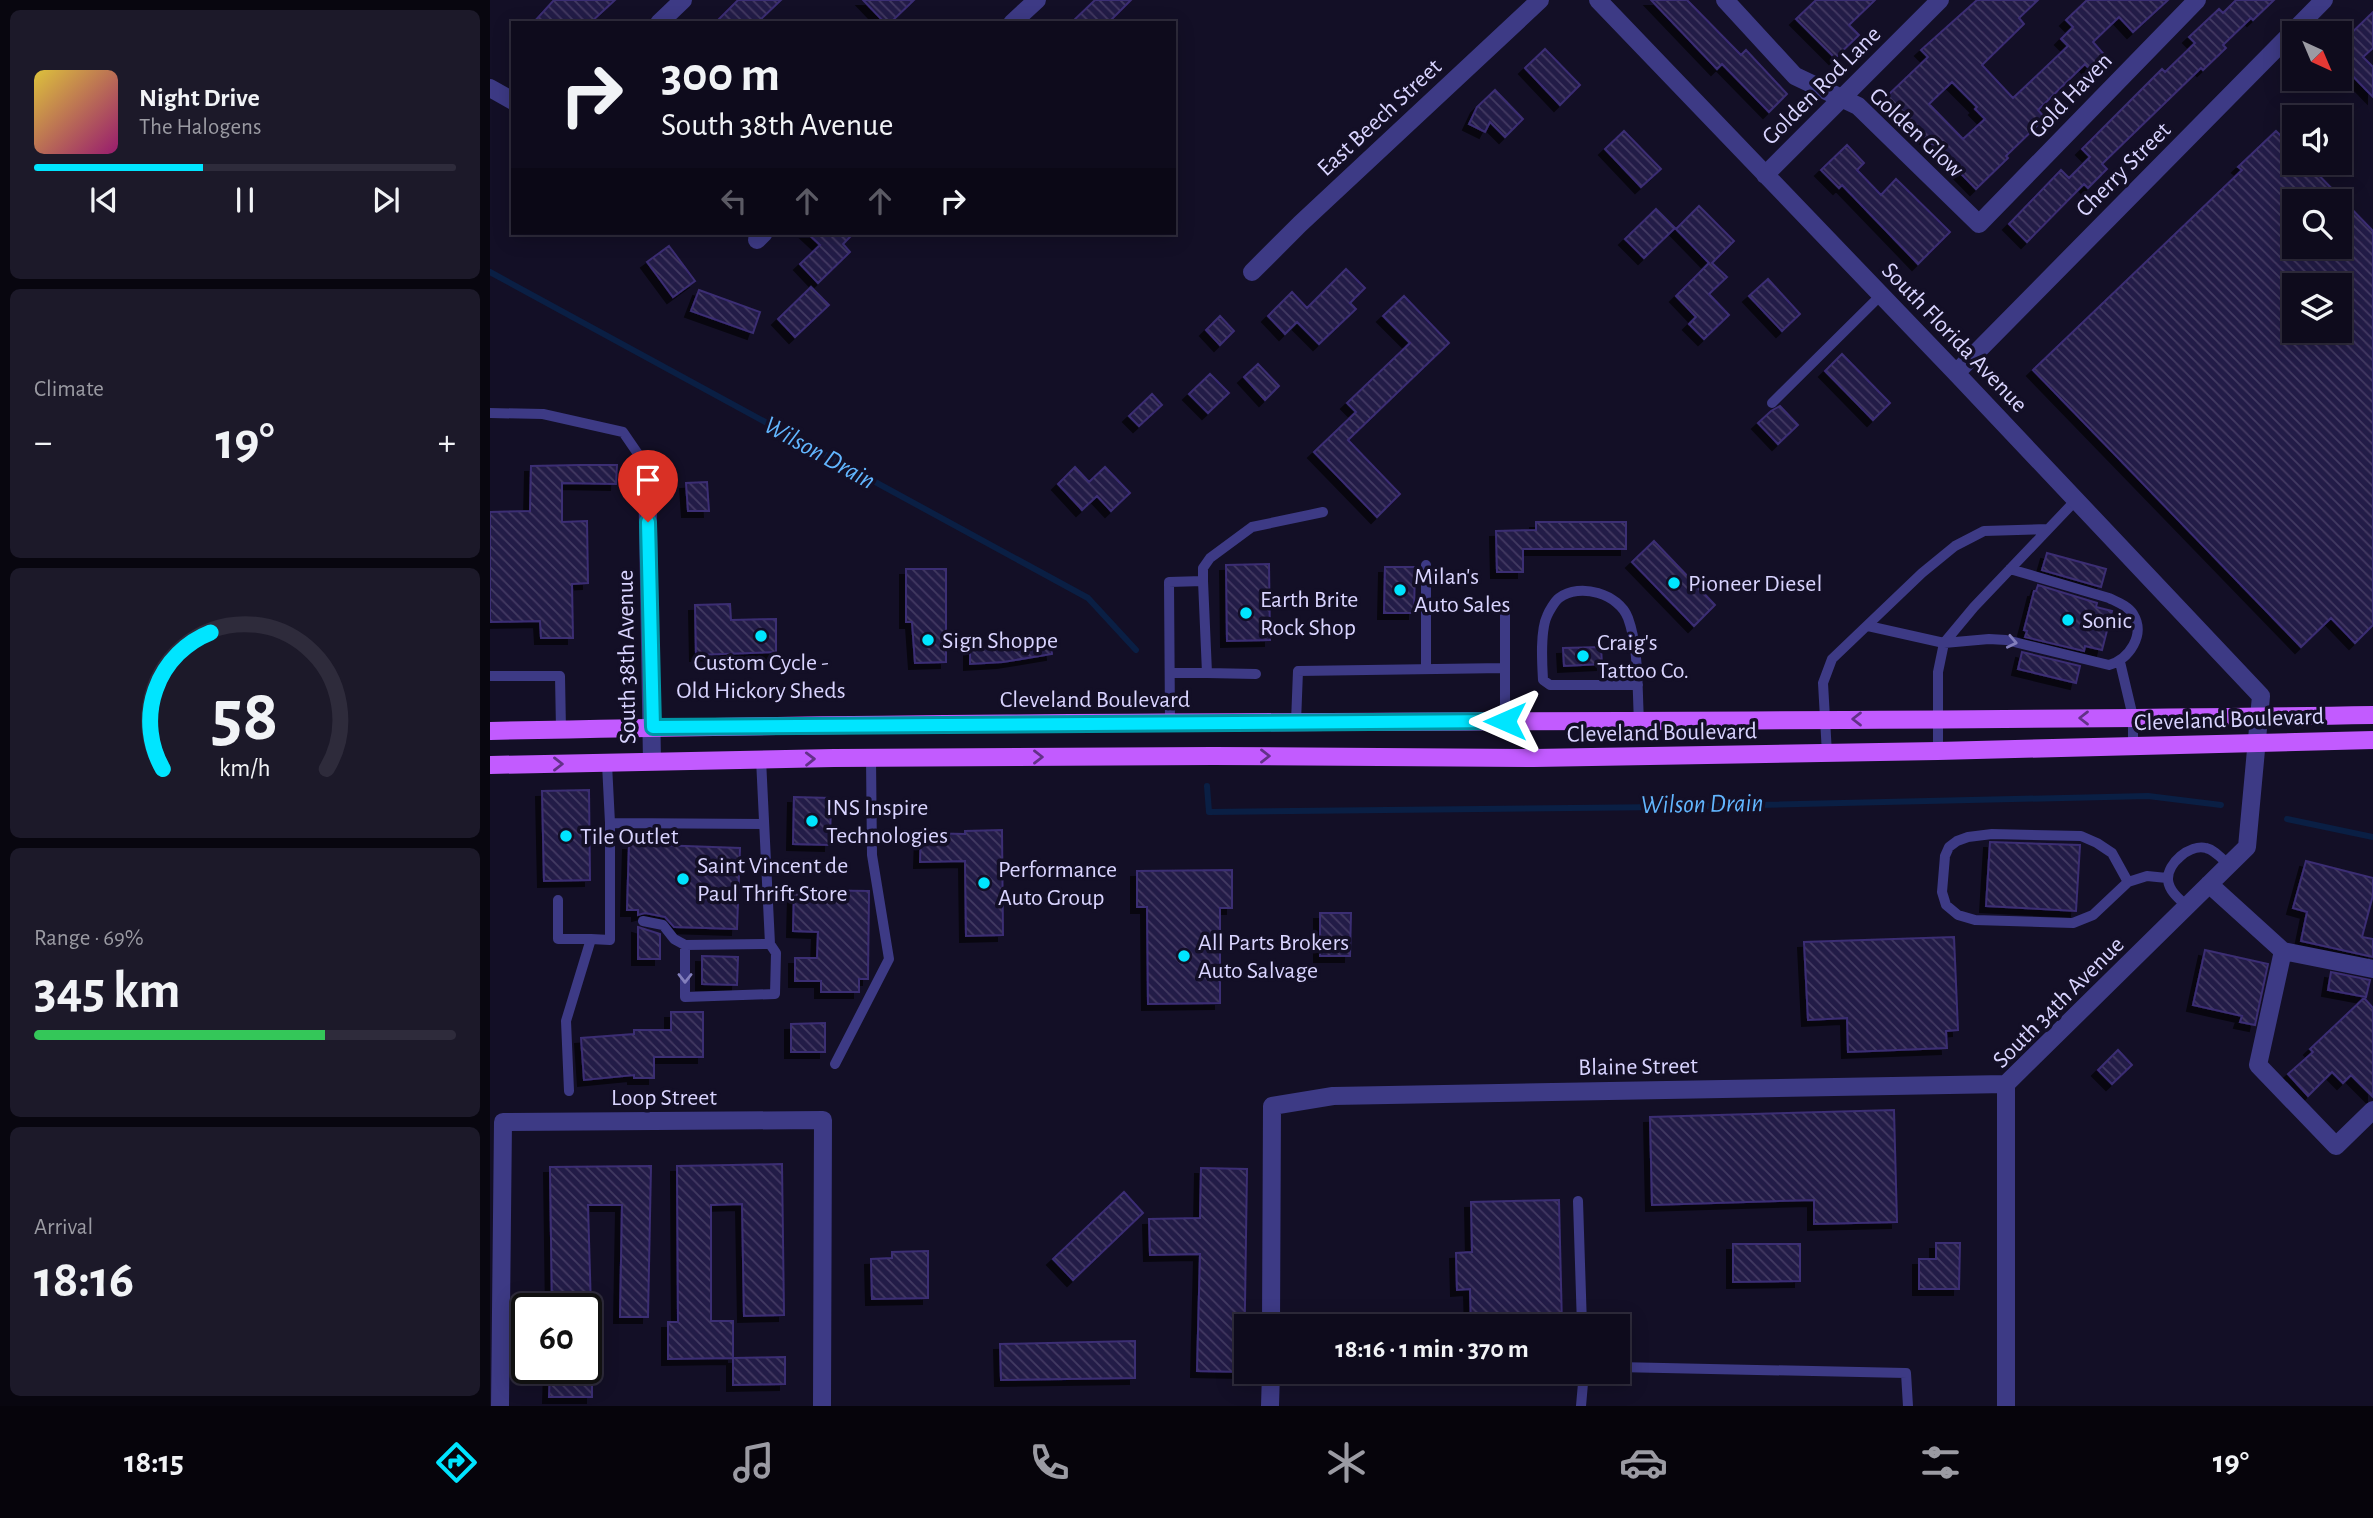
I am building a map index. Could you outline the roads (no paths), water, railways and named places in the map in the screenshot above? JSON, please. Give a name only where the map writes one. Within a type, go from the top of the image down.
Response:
[{"type":"main road","name":"Cleveland Boulevard","points":[[490,731],[653,727],[2373,715]]},
{"type":"main road","name":"Cleveland Boulevard","points":[[490,765],[871,758],[1534,758],[1827,754],[2373,740]]},
{"type":"street","points":[[661,21],[683,0]]},
{"type":"street","points":[[1014,21],[1037,0]]},
{"type":"street","name":"East Beech Street","points":[[1252,272],[1300,223],[1540,0]]},
{"type":"street","name":"South Florida Avenue","points":[[1598,0],[2261,696],[2259,717]]},
{"type":"street","name":"Golden Glow","points":[[1725,0],[1795,76],[1858,106],[1979,224]]},
{"type":"street","name":"Golden Rod Lane","points":[[1765,175],[1940,0]]},
{"type":"street","name":"Gold Haven","points":[[1979,224],[2197,0]]},
{"type":"street","name":"Cherry Street","points":[[1956,373],[2324,0]]},
{"type":"street","points":[[490,88],[511,100]]},
{"type":"street","name":"South 38th Avenue","points":[[647,467],[652,761]]},
{"type":"street","name":"South 34th Avenue","points":[[2006,1406],[2006,1084],[2246,847],[2259,717]]},
{"type":"street","points":[[2209,884],[2283,951],[2373,969]]},
{"type":"street","points":[[2283,951],[2258,1065],[2336,1146],[2373,1110]]},
{"type":"street","name":"Blaine Street","points":[[1271,1314],[1272,1106],[1333,1096],[2006,1084]]},
{"type":"street","name":"Loop Street","points":[[500,1406],[503,1122],[823,1120],[822,1406]]},
{"type":"street","points":[[1270,1406],[1271,1384]]},
{"type":"lane","points":[[1772,402],[1881,295]]},
{"type":"lane","points":[[490,413],[543,414],[623,432],[647,467]]},
{"type":"lane","points":[[1938,751],[1938,671],[1944,643],[2076,500]]},
{"type":"lane","points":[[1207,673],[1203,568],[1210,558],[1252,527],[1323,512]]},
{"type":"lane","points":[[1827,754],[1823,683],[1832,659],[1922,573],[1955,546],[1984,531],[2048,529]]},
{"type":"lane","points":[[1426,565],[1426,668]]},
{"type":"lane","points":[[1868,626],[1944,643],[2006,640],[2109,665],[2120,662],[2131,651],[2137,627],[2133,614],[2122,605],[2109,598],[2010,569]]},
{"type":"lane","points":[[1170,723],[1169,582],[1203,581]]},
{"type":"lane","points":[[1638,685],[1550,685],[1543,680],[1546,617],[1559,598],[1576,592],[1602,593],[1619,603],[1628,618],[1637,667],[1638,685],[1639,720]]},
{"type":"lane","points":[[1505,609],[1505,721]]},
{"type":"lane","points":[[2120,662],[2133,718],[2133,747]]},
{"type":"lane","points":[[1296,722],[1298,671],[1505,668]]},
{"type":"lane","points":[[1170,673],[1256,674]]},
{"type":"lane","points":[[490,676],[560,676],[561,730]]},
{"type":"lane","points":[[835,1064],[890,959],[872,855],[871,758]]},
{"type":"lane","points":[[685,945],[685,997],[775,994],[776,953],[770,944],[761,759]]},
{"type":"lane","points":[[558,900],[558,939],[610,940],[607,764]]},
{"type":"lane","points":[[610,823],[764,824]]},
{"type":"lane","points":[[2128,882],[2112,853],[2081,836],[1992,834],[1968,837],[1949,846],[1945,856],[1942,892],[1946,905],[1958,915],[1975,920],[2073,923],[2093,915],[2128,882],[2147,876],[2167,878]]},
{"type":"lane","points":[[2187,906],[2174,894],[2167,878],[2171,867],[2184,853],[2196,848],[2206,848],[2229,865]]},
{"type":"lane","points":[[643,921],[663,925],[674,939],[685,945],[770,944]]},
{"type":"lane","points":[[569,1091],[566,1021],[592,939]]},
{"type":"lane","points":[[1578,1201],[1582,1314]]},
{"type":"lane","points":[[1630,1367],[1906,1373],[1908,1406]]},
{"type":"lane","points":[[1581,1406],[1583,1384]]},
{"type":"waterway","name":"Wilson Drain","points":[[490,272],[1088,598],[1136,650]]},
{"type":"waterway","name":"Wilson Drain","points":[[1207,786],[1209,812],[1666,807],[2148,796],[2221,805]]},
{"type":"waterway","name":"Wilson Drain","points":[[2287,819],[2373,837]]},
{"type":"place","name":"Pioneer Diesel","points":[[1674,583]]},
{"type":"place","name":"Milan's Auto Sales","points":[[1400,590]]},
{"type":"place","name":"Earth Brite Rock Shop","points":[[1246,613]]},
{"type":"place","name":"Sonic","points":[[2068,620]]},
{"type":"place","name":"Custom Cycle - Old Hickory Sheds","points":[[761,636]]},
{"type":"place","name":"Sign Shoppe","points":[[928,640]]},
{"type":"place","name":"Craig's Tattoo Co.","points":[[1583,656]]},
{"type":"place","name":"INS Inspire Technologies","points":[[812,821]]},
{"type":"place","name":"Tile Outlet","points":[[566,836]]},
{"type":"place","name":"Saint Vincent de Paul Thrift Store","points":[[683,879]]},
{"type":"place","name":"Performance Auto Group","points":[[984,883]]},
{"type":"place","name":"All Parts Brokers Auto Salvage","points":[[1184,956]]}]
